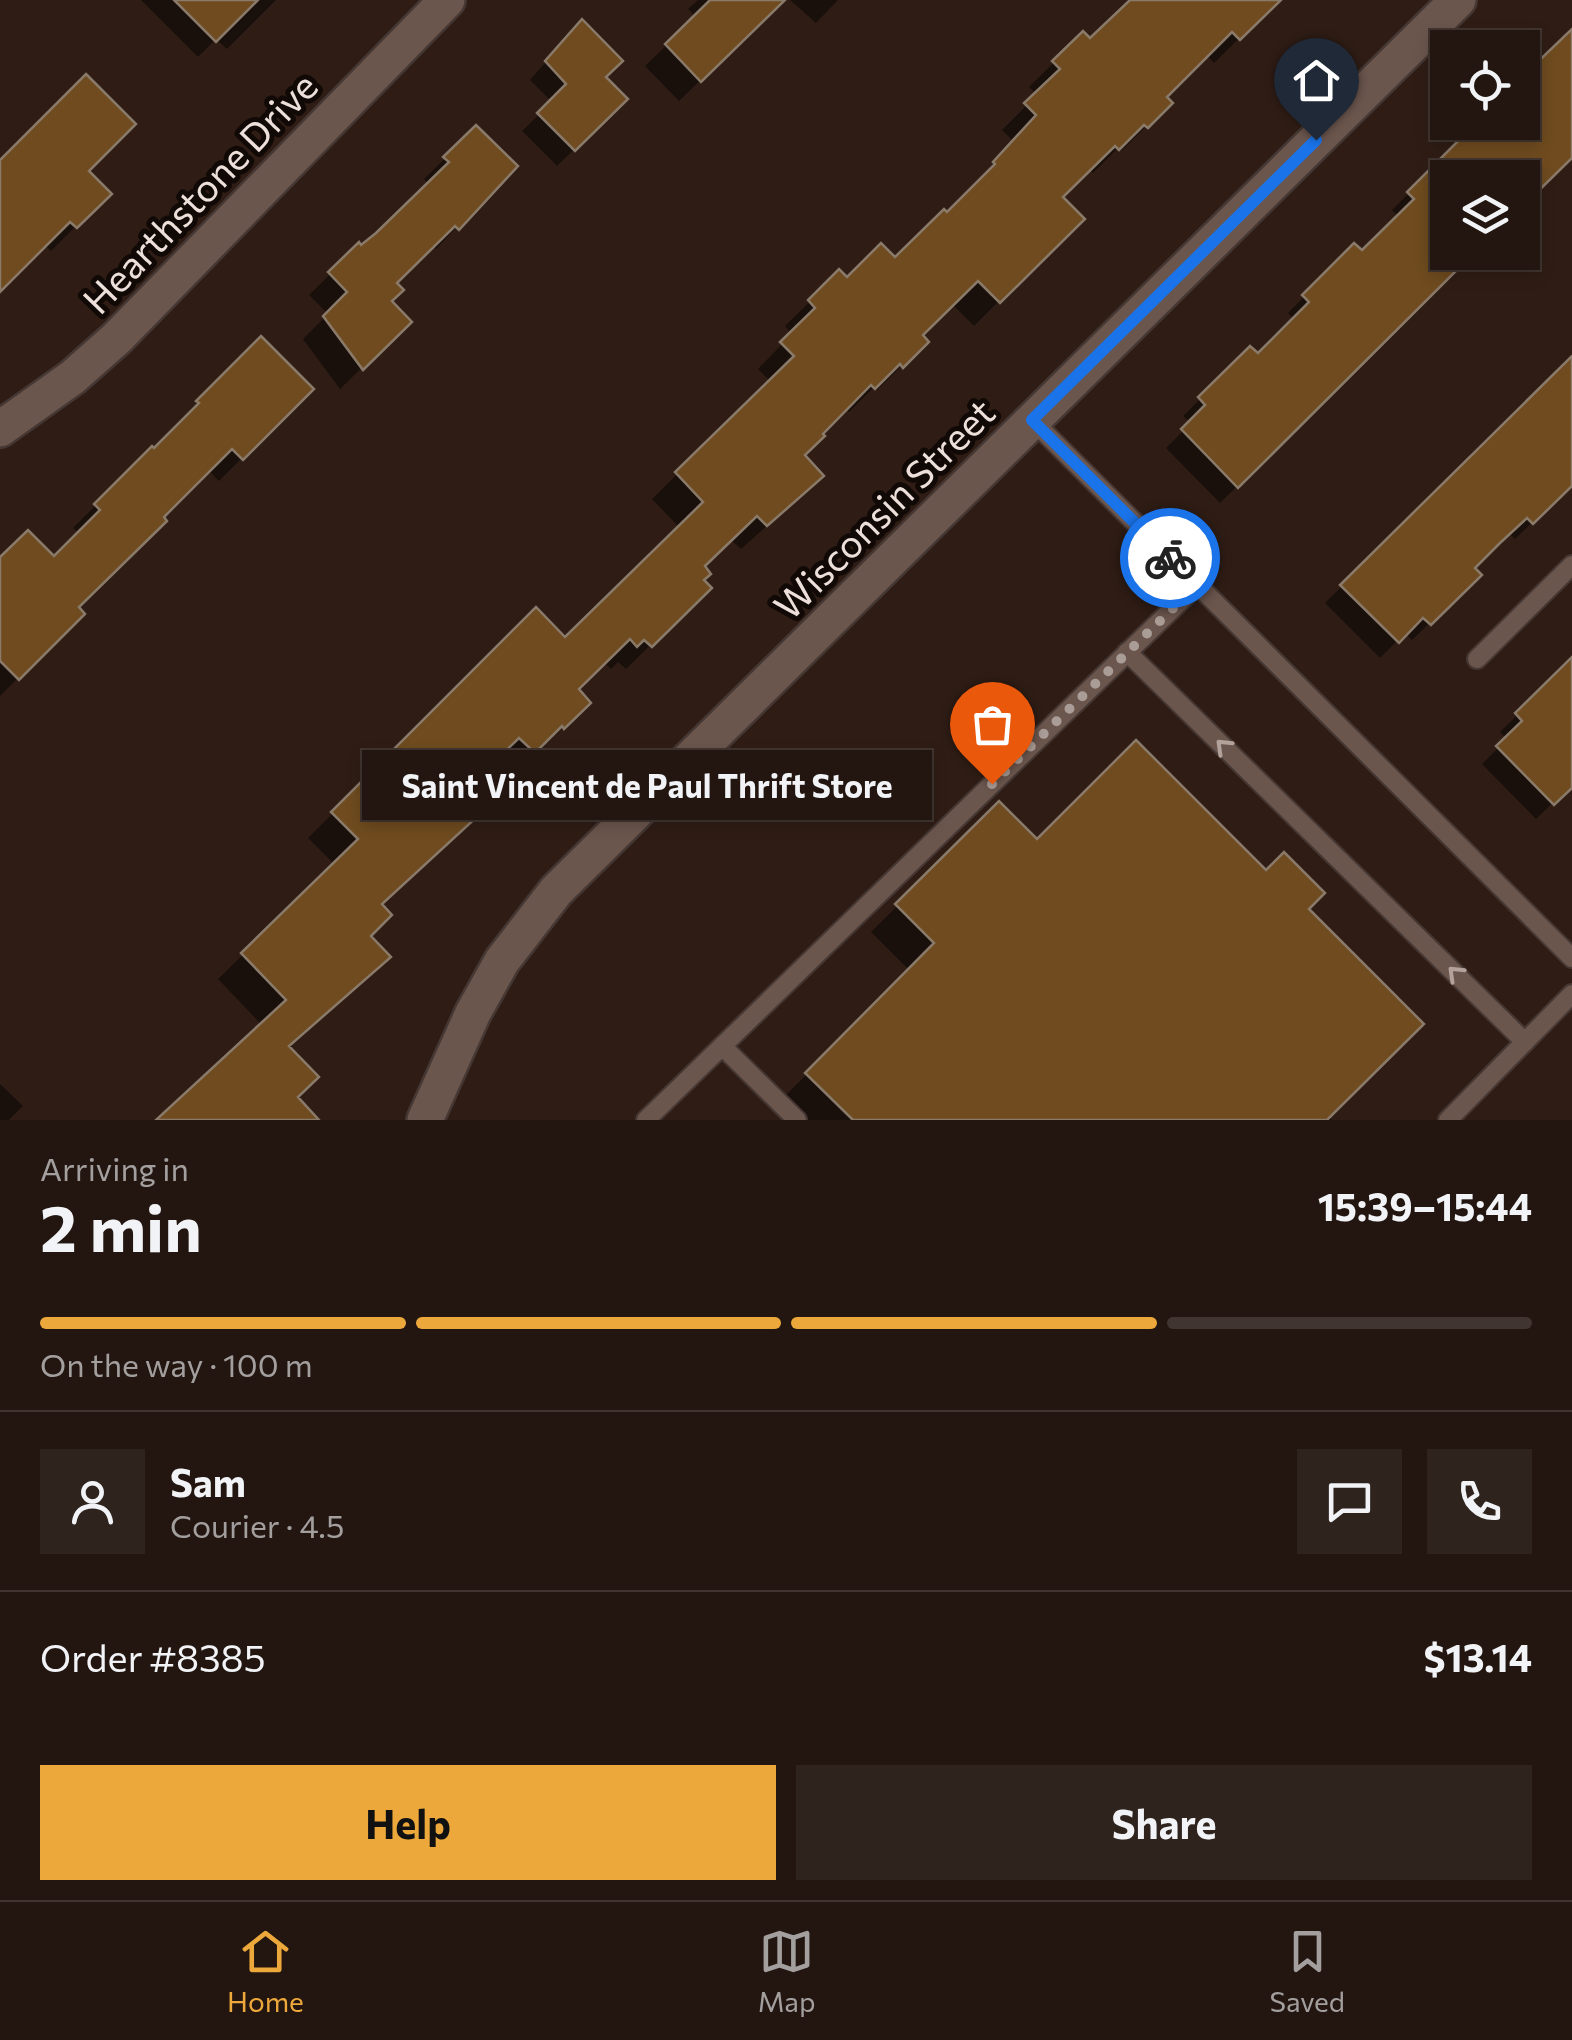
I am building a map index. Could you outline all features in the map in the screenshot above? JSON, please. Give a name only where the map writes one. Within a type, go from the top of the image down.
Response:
[{"type":"street","name":"Wisconsin Street","points":[[425,1120],[473,1012],[502,961],[556,891],[1458,0]]},
{"type":"street","name":"Hearthstone Drive","points":[[0,429],[73,377],[117,338],[442,1]]},
{"type":"lane","points":[[1032,420],[1572,958]]},
{"type":"lane","points":[[1477,660],[1572,565]]},
{"type":"lane","points":[[646,1120],[1197,585]]},
{"type":"lane","points":[[1127,652],[1525,1042]]},
{"type":"lane","points":[[1448,1120],[1572,994]]},
{"type":"lane","points":[[722,1046],[797,1120]]},
{"type":"building","points":[[174,0],[258,0],[216,42]]},
{"type":"building","points":[[710,0],[785,0],[701,82],[665,44]]},
{"type":"building","points":[[1130,0],[1281,0],[1240,40],[1232,32],[1167,97],[1173,103],[1148,128],[1144,125],[1119,150],[1115,146],[1063,197],[1085,219],[1000,303],[978,281],[923,335],[929,342],[903,368],[900,364],[875,389],[871,385],[823,434],[805,455],[824,476],[767,526],[757,516],[705,566],[711,574],[704,580],[712,588],[652,647],[644,640],[637,647],[630,639],[579,689],[591,703],[564,729],[562,726],[535,753],[519,738],[460,795],[479,815],[382,904],[392,915],[371,936],[391,957],[289,1046],[319,1077],[298,1097],[319,1120],[156,1120],[286,1000],[241,953],[358,839],[331,812],[536,607],[565,637],[703,502],[675,472],[794,356],[780,342],[815,308],[808,300],[839,269],[847,277],[881,243],[895,257],[944,209],[947,212],[1036,115],[1024,103],[1060,69],[1052,61],[1083,31],[1090,38]]},
{"type":"building","points":[[582,19],[623,61],[606,77],[628,99],[575,151],[537,113],[566,84],[545,61]]},
{"type":"building","points":[[1572,29],[1572,158],[1540,189],[1540,160],[1439,160],[1459,140],[1540,140],[1540,60]]},
{"type":"building","points":[[86,74],[136,124],[89,171],[112,194],[77,228],[70,222],[0,292],[0,160]]},
{"type":"building","points":[[476,125],[518,166],[459,230],[455,226],[397,283],[404,290],[392,301],[412,322],[363,370],[323,316],[347,292],[328,272],[359,242],[361,245],[376,233],[449,162],[443,157]]},
{"type":"building","points":[[1430,169],[1430,270],[1457,270],[1238,488],[1181,429],[1205,405],[1198,397],[1250,346],[1258,353],[1309,302],[1302,295],[1354,243],[1362,250],[1414,199],[1407,192]]},
{"type":"building","points":[[261,336],[314,389],[243,460],[232,449],[164,517],[167,521],[79,607],[85,614],[19,680],[0,661],[0,557],[28,530],[54,556],[100,510],[94,504],[199,403],[196,401]]},
{"type":"building","points":[[1572,356],[1572,486],[1533,524],[1527,518],[1500,543],[1475,568],[1482,575],[1431,625],[1423,618],[1399,643],[1340,585]]},
{"type":"building","points":[[1572,657],[1572,788],[1554,805],[1496,746],[1522,721],[1515,713]]},
{"type":"building","points":[[1136,740],[1266,870],[1284,852],[1325,893],[1309,909],[1424,1024],[1327,1120],[853,1120],[805,1073],[934,943],[895,904],[999,801],[1037,839]]},
{"type":"way so far","points":[[992,784],[1197,585],[1170,558]]},
{"type":"place","name":"Saint Vincent de Paul Thrift Store","points":[[992,784]]},
{"type":"route","points":[[1170,558],[1032,420],[1316,140]]}]
